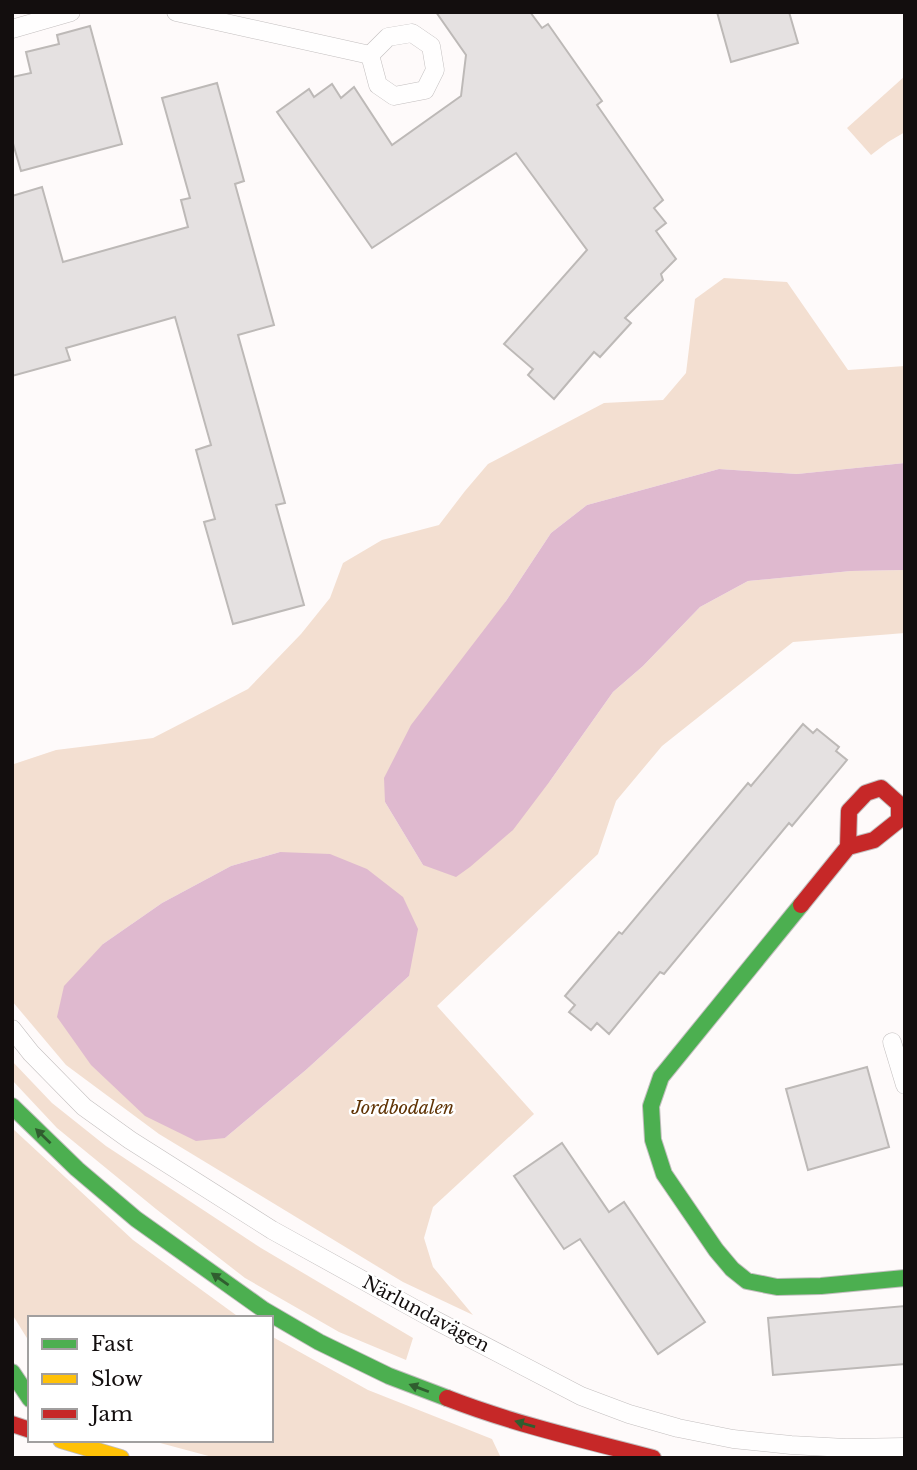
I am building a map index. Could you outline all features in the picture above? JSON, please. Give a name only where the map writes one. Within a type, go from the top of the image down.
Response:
[{"type":"main road","points":[[848,847],[662,1077],[651,1106],[653,1140],[664,1174],[716,1250],[732,1269],[747,1281],[788,1287],[905,1278]]},
{"type":"main road","points":[[12,1106],[77,1169],[136,1219],[264,1310],[319,1342],[388,1376],[483,1412],[567,1437],[653,1458]]},
{"type":"main road","points":[[12,1372],[28,1396]]},
{"type":"main road","points":[[60,1442],[69,1458]]},
{"type":"main road","points":[[66,1442],[121,1458]]},
{"type":"lane","points":[[12,29],[71,12]]},
{"type":"lane","points":[[176,12],[370,55]]},
{"type":"lane","name":"Närlundavägen","points":[[12,1029],[31,1053],[84,1107],[130,1140],[272,1230],[435,1320],[581,1396],[678,1428],[733,1438],[846,1448],[905,1447]]},
{"type":"lane","points":[[892,1042],[905,1085]]},
{"type":"green space","points":[[905,76],[905,132],[871,155],[847,128]]},
{"type":"green space","name":"Jordbodalen","points":[[724,278],[787,282],[848,370],[905,366],[905,463],[797,474],[719,469],[587,505],[551,533],[506,601],[385,802],[423,865],[550,781],[613,692],[643,666],[700,607],[748,581],[851,571],[905,570],[905,633],[793,642],[662,746],[616,801],[598,854],[437,1006],[534,1114],[433,1207],[424,1238],[433,1267],[473,1315],[403,1282],[159,1134],[66,1065],[12,1001],[12,767],[56,750],[153,738],[248,689],[301,634],[330,598],[343,563],[382,540],[439,525],[488,464],[604,403],[663,400],[686,373],[695,299]],"holes":[[[280,852],[409,976],[307,1069],[225,1138],[103,944],[162,903],[231,866]]]},
{"type":"green space","points":[[12,1061],[52,1103],[106,1146],[261,1248],[413,1338],[406,1360],[339,1332],[245,1278],[57,1128],[12,1080]]},
{"type":"green space","points":[[12,1128],[133,1240],[237,1316],[28,1316],[28,1340],[12,1314]]},
{"type":"green space","points":[[273,1337],[368,1390],[492,1439],[501,1458],[216,1458],[156,1442],[273,1442]]},
{"type":"shaded area","points":[[905,463],[905,570],[851,571],[748,581],[700,607],[643,666],[613,692],[513,830],[456,877],[423,865],[385,802],[384,778],[411,725],[506,601],[551,533],[587,505],[719,469],[797,474]]},
{"type":"shaded area","points":[[280,852],[330,854],[367,869],[403,897],[418,929],[409,976],[307,1069],[225,1138],[196,1141],[145,1116],[91,1065],[57,1017],[64,986],[103,944],[162,903],[231,866]]},
{"type":"building","points":[[436,12],[530,12],[542,28],[548,24],[602,101],[597,105],[663,200],[654,208],[666,223],[656,231],[676,259],[661,274],[663,280],[625,318],[631,323],[600,357],[594,352],[554,399],[528,375],[533,369],[504,344],[587,250],[516,153],[372,248],[277,112],[309,89],[314,97],[332,84],[341,98],[354,87],[392,145],[461,96],[466,55]]},
{"type":"building","points":[[717,12],[789,12],[798,43],[731,62]]},
{"type":"building","points":[[90,26],[122,144],[21,171],[12,140],[12,77],[31,73],[26,52],[59,44],[57,35]]},
{"type":"building","points":[[217,83],[244,181],[235,184],[274,325],[238,335],[285,503],[276,505],[304,605],[233,624],[204,522],[215,519],[196,450],[211,445],[175,317],[66,348],[70,360],[12,376],[12,196],[42,187],[63,262],[188,227],[181,200],[190,198],[162,98]]},
{"type":"building","points":[[803,724],[813,733],[817,729],[839,747],[836,751],[847,760],[792,826],[789,823],[664,974],[660,972],[609,1034],[597,1023],[591,1030],[569,1012],[575,1005],[565,996],[619,932],[622,934],[748,783],[751,786]]},
{"type":"building","points":[[867,1067],[889,1147],[808,1170],[786,1089]]},
{"type":"building","points":[[562,1143],[609,1212],[624,1202],[705,1322],[658,1354],[580,1239],[564,1249],[514,1176]]},
{"type":"building","points":[[905,1306],[905,1364],[773,1375],[768,1318]]},
{"type":"traffic: fast","points":[[801,905],[661,1077],[651,1106],[653,1140],[664,1174],[716,1250],[732,1269],[747,1281],[777,1287],[905,1278]]},
{"type":"traffic: fast","points":[[12,1106],[77,1169],[136,1219],[264,1310],[319,1342],[389,1376],[447,1398]]},
{"type":"traffic: fast","points":[[12,1372],[28,1396]]},
{"type":"traffic: slow","points":[[68,1442],[121,1458]]},
{"type":"traffic: jam","points":[[801,905],[848,847],[849,811],[866,793],[881,788],[899,804],[899,820],[874,840],[848,847]]},
{"type":"traffic: jam","points":[[447,1398],[523,1424],[653,1458]]},
{"type":"traffic: jam","points":[[12,1424],[28,1429]]}]
